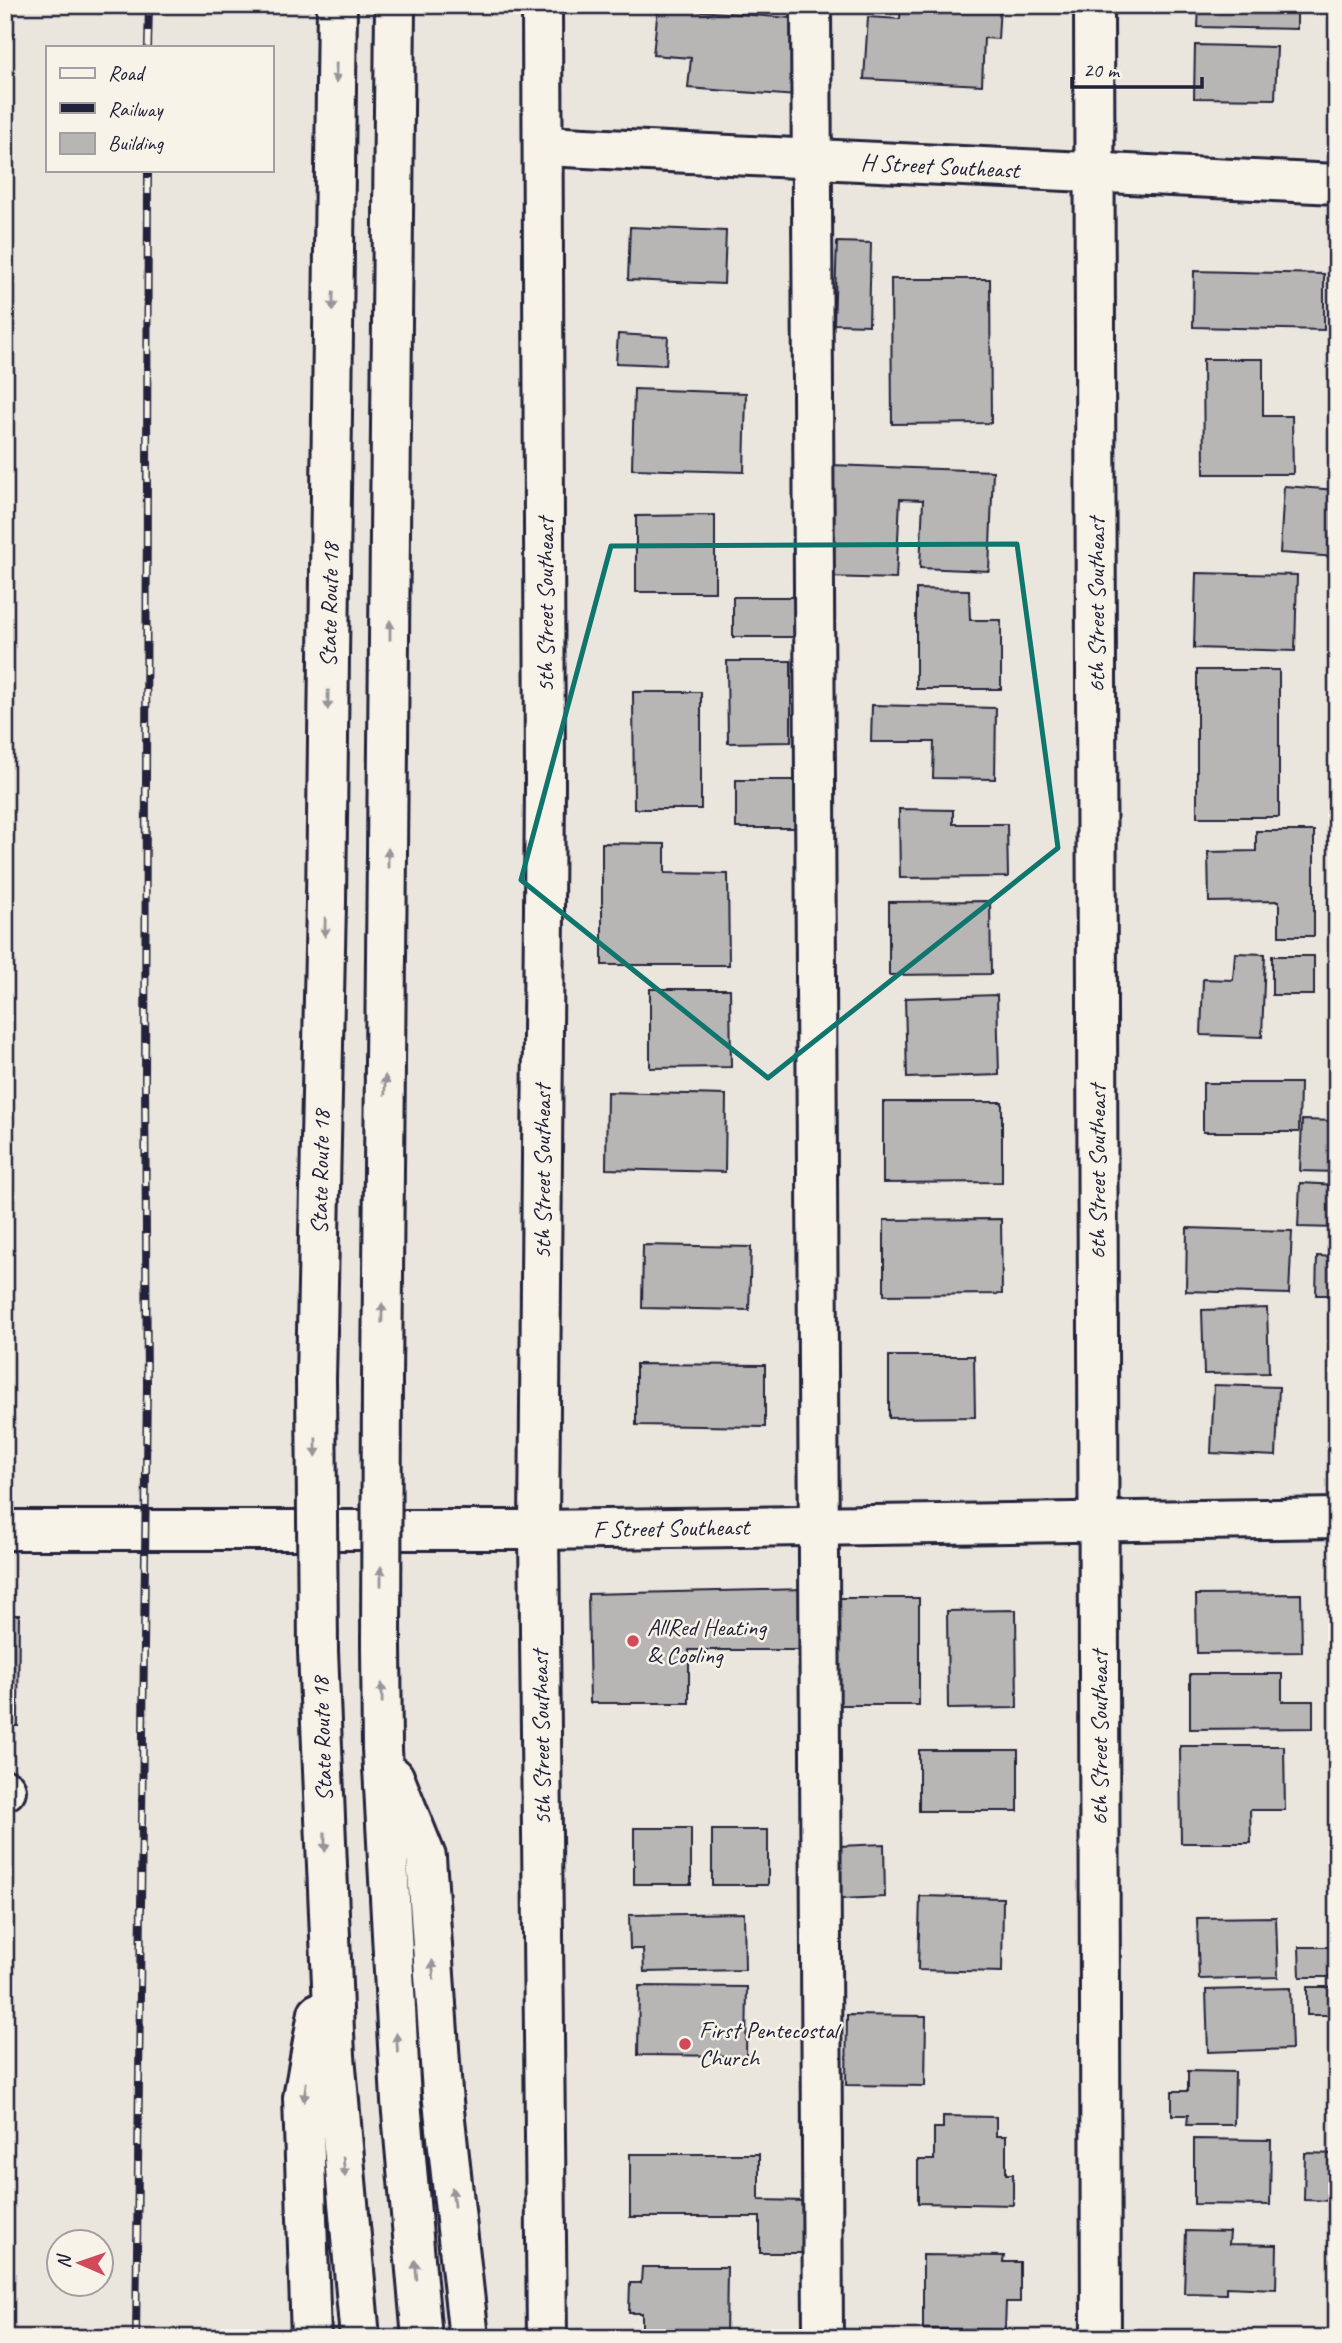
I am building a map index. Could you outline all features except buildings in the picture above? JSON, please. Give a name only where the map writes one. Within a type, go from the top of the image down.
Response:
[{"type":"main road","name":"State Route 18","points":[[337,5],[326,902],[316,1379],[318,1651],[329,1953],[359,2338]]},
{"type":"main road","points":[[395,5],[382,1381],[382,1749],[401,2101],[422,2338]]},
{"type":"main road","name":"5th Street Southeast","points":[[542,5],[545,799],[539,1530],[547,2338]]},
{"type":"main road","points":[[811,5],[823,2338]]},
{"type":"main road","name":"6th Street Southeast","points":[[1094,5],[1101,2338]]},
{"type":"main road","name":"H Street Southeast","points":[[544,146],[1337,184]]},
{"type":"main road","name":"F Street Southeast","points":[[5,1530],[539,1530],[1337,1518]]},
{"type":"main road","points":[[382,1749],[426,1857],[442,2092],[469,2338]]},
{"type":"main road","points":[[311,2338],[303,2098],[329,1953]]},
{"type":"highlighted area","points":[[1017,544],[1058,848],[768,1078],[521,880],[611,546]]},
{"type":"railway","points":[[148,46],[149,5]]},
{"type":"railway","points":[[136,2338],[147,1385],[145,1085],[148,172]]},
{"type":"place","name":"AllRed Heating & Cooling","points":[[633,1641]]},
{"type":"place","name":"First Pentecostal Church","points":[[685,2044]]}]
